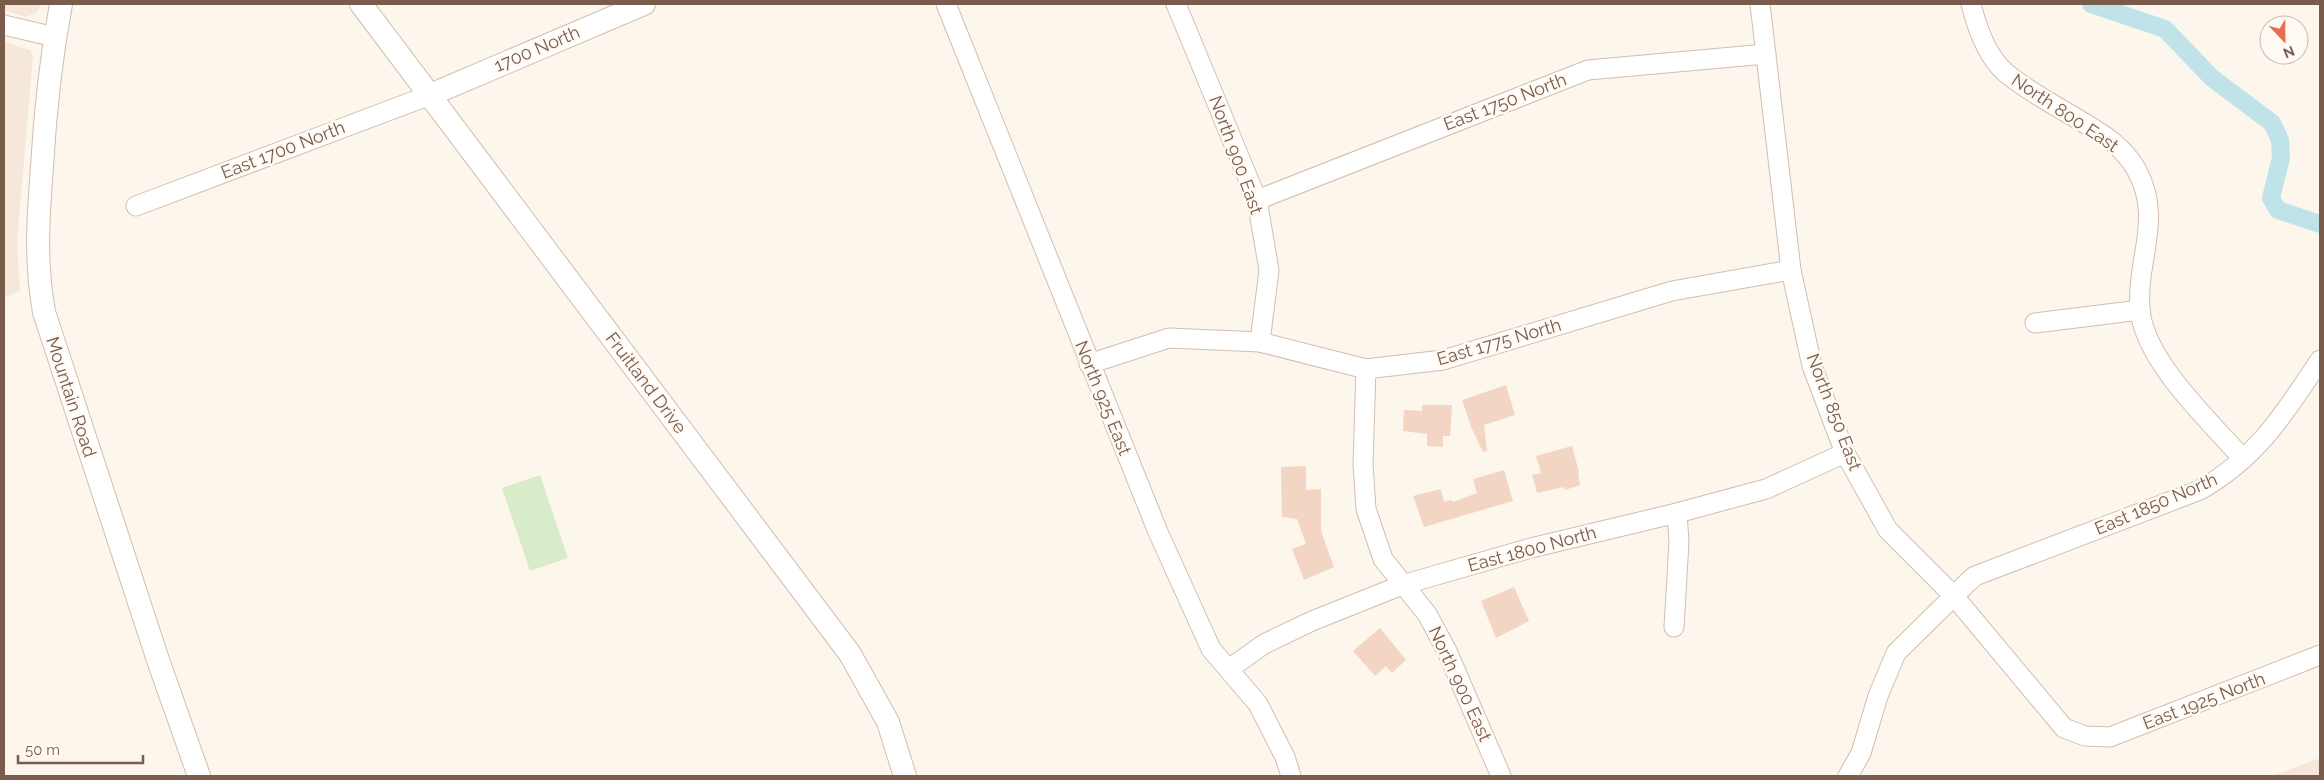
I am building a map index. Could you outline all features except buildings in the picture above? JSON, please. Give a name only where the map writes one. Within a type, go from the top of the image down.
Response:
[{"type":"street","name":"Mountain Road","points":[[61,4],[55,37],[44,137],[37,242],[39,284],[44,312],[158,660],[199,776]]},
{"type":"street","name":"Fruitland Drive","points":[[361,4],[850,654],[888,722],[905,776]]},
{"type":"street","name":"1700 North","points":[[430,95],[644,4]]},
{"type":"street","name":"North 925 East","points":[[946,4],[1158,532],[1211,648],[1258,704],[1285,757],[1291,776]]},
{"type":"street","name":"North 900 East","points":[[1176,4],[1256,200],[1269,270],[1260,342]]},
{"type":"street","name":"North 850 East","points":[[1760,4],[1791,270],[1812,366],[1846,453],[1888,530],[1953,595],[2064,728],[2085,736]]},
{"type":"street","name":"North 800 East","points":[[1971,4],[1976,23],[1987,48],[2005,73],[2119,146],[2136,168],[2147,196],[2149,223],[2141,280],[2140,310],[2145,335],[2156,356],[2172,378],[2243,459]]},
{"type":"street","points":[[4,25],[55,37]]},
{"type":"street","name":"East 1750 North","points":[[1256,200],[1588,70],[1766,54]]},
{"type":"street","name":"East 1700 North","points":[[136,206],[430,95]]},
{"type":"street","name":"East 1775 North","points":[[1089,364],[1169,338],[1260,342],[1366,368],[1443,360],[1672,291],[1791,270]]},
{"type":"street","points":[[2035,323],[2140,310]]},
{"type":"street","name":"East 1850 North","points":[[1848,776],[1861,753],[1878,696],[1896,653],[1953,595],[1975,576],[2200,490],[2225,476],[2275,426],[2320,360]]},
{"type":"street","name":"North 900 East","points":[[1366,368],[1363,464],[1366,510],[1383,559],[1427,614],[1448,651],[1501,776]]},
{"type":"street","name":"East 1800 North","points":[[1229,669],[1264,644],[1312,621],[1402,585],[1531,548],[1677,513],[1766,489],[1846,453]]},
{"type":"street","points":[[1674,628],[1679,542],[1677,513]]},
{"type":"street","name":"East 1925 North","points":[[2085,736],[2110,737],[2320,655]]},
{"type":"shaded area","points":[[4,4],[42,4],[36,13],[25,17],[4,10]]},
{"type":"shaded area","points":[[4,42],[30,50],[33,56],[17,242],[20,291],[4,297]]},
{"type":"shaded area","points":[[2320,758],[2320,776],[2272,776]]},
{"type":"green space","points":[[540,475],[568,558],[530,571],[502,488]]},
{"type":"waterway","points":[[2091,4],[2165,29],[2212,78],[2272,123],[2280,140],[2281,158],[2271,198],[2278,210],[2320,224]]}]
